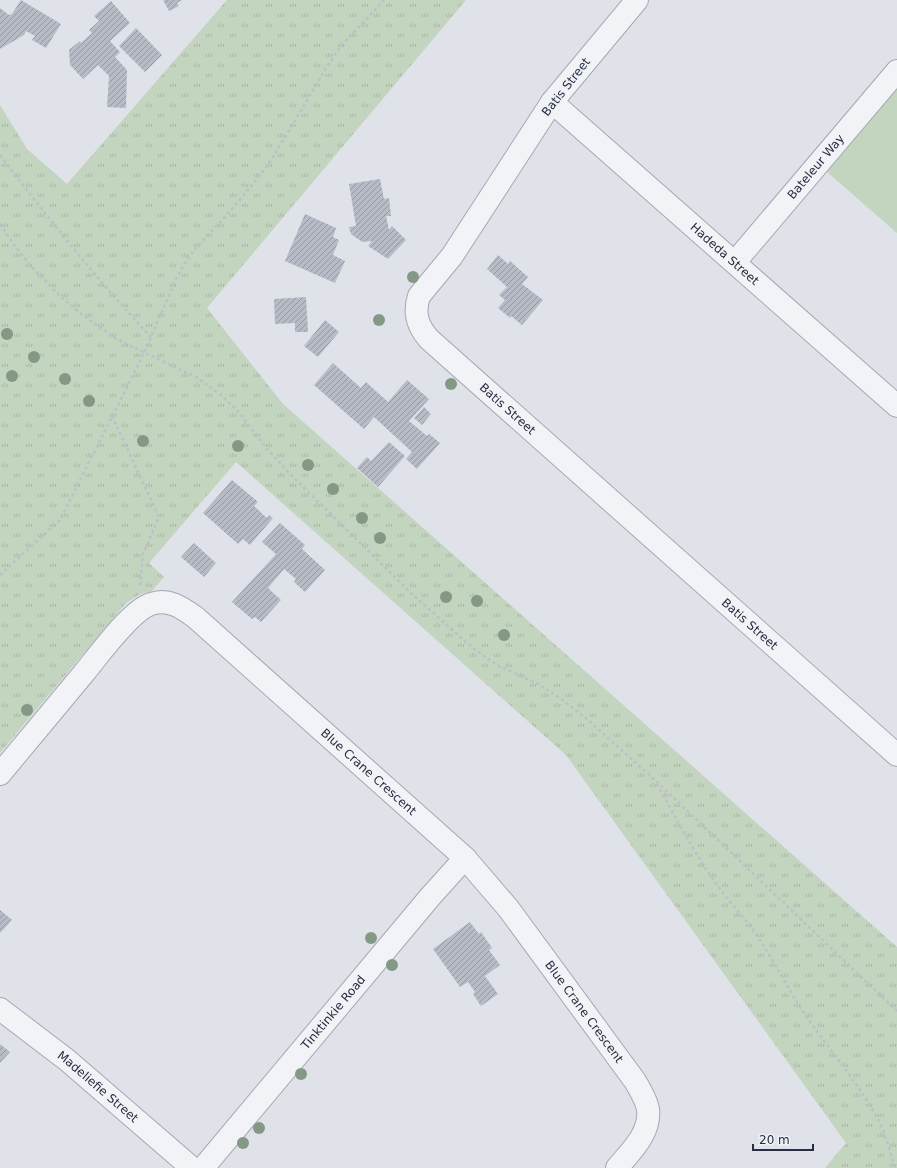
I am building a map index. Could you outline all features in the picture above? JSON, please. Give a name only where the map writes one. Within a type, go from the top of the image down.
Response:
[{"type":"street","name":"Batis Street","points":[[637,0],[552,102],[452,256],[419,296],[416,305],[418,324],[423,333],[430,340],[897,755]]},
{"type":"street","name":"Bateleur Way","points":[[735,262],[897,71]]},
{"type":"street","name":"Hadeda Street","points":[[552,102],[897,406]]},
{"type":"street","name":"Blue Crane Crescent","points":[[0,774],[115,636],[138,611],[149,604],[160,602],[170,602],[181,607],[195,617],[465,858],[508,908],[635,1081],[643,1096],[648,1109],[648,1120],[644,1134],[617,1168]]},
{"type":"street","name":"Tinktinkie Road","points":[[203,1168],[430,897],[465,858]]},
{"type":"street","name":"Madeliefie Street","points":[[0,1009],[67,1060],[192,1168]]},
{"type":"path","points":[[0,575],[60,520],[152,337],[177,277],[185,263],[194,250],[234,207],[264,170],[341,46],[384,0]]},
{"type":"path","points":[[0,155],[95,276],[152,337]]},
{"type":"path","points":[[0,224],[30,265],[60,296],[100,328],[118,340],[196,377],[221,395],[237,410],[288,472],[413,595],[485,658],[538,684],[560,698],[587,719],[656,781],[897,1011]]},
{"type":"path","points":[[112,415],[159,517],[143,554],[138,611]]},
{"type":"path","points":[[656,781],[709,874],[753,930],[804,1013],[854,1079],[879,1121],[887,1140],[895,1168]]},
{"type":"green space","points":[[227,0],[466,0],[207,308],[283,404],[897,947],[897,1168],[825,1168],[846,1143],[566,755],[236,462],[149,563],[164,577],[151,592],[142,593],[126,603],[0,753],[0,105],[27,149],[67,184]]},
{"type":"green space","points":[[897,87],[897,233],[826,171]]},
{"type":"building","points":[[21,0],[61,24],[46,48],[32,40],[35,36],[26,31],[24,35],[0,49],[0,8],[9,15],[12,14]]},
{"type":"building","points":[[163,0],[182,0],[177,3],[179,6],[169,11]]},
{"type":"building","points":[[111,1],[130,23],[110,41],[120,52],[115,57],[127,70],[126,108],[107,107],[109,76],[98,65],[83,79],[70,65],[69,50],[80,41],[81,43],[92,33],[89,30],[99,21],[94,16]]},
{"type":"building","points":[[136,28],[162,55],[145,72],[119,46]]},
{"type":"building","points":[[380,179],[384,199],[389,198],[391,216],[386,216],[389,230],[392,226],[406,240],[388,259],[368,246],[372,241],[362,242],[351,234],[349,227],[356,226],[349,184]]},
{"type":"building","points":[[305,214],[336,228],[333,237],[339,240],[333,255],[345,261],[335,283],[285,261]]},
{"type":"building","points":[[498,255],[508,264],[510,261],[528,277],[522,284],[543,300],[522,325],[511,316],[510,318],[498,308],[505,300],[499,295],[507,287],[487,269]]},
{"type":"building","points":[[306,297],[308,332],[295,332],[295,323],[275,324],[274,299]]},
{"type":"building","points":[[325,320],[339,332],[318,357],[304,346]]},
{"type":"building","points":[[333,363],[361,388],[366,382],[388,402],[407,380],[429,399],[409,421],[427,436],[429,434],[440,443],[417,469],[406,459],[412,452],[374,417],[364,429],[314,385]]},
{"type":"building","points":[[424,407],[431,414],[422,425],[414,418]]},
{"type":"building","points":[[389,442],[405,456],[378,487],[357,468],[367,457],[371,461]]},
{"type":"building","points":[[232,480],[258,502],[254,506],[267,518],[269,515],[273,518],[250,545],[243,539],[238,544],[203,513]]},
{"type":"building","points":[[280,523],[305,545],[302,549],[325,570],[305,592],[294,582],[296,579],[284,569],[268,588],[281,600],[261,622],[255,617],[252,619],[232,602],[276,554],[262,542]]},
{"type":"building","points":[[194,543],[216,563],[204,577],[181,557]]},
{"type":"building","points":[[0,910],[12,920],[0,933]]},
{"type":"building","points":[[470,922],[479,934],[481,932],[492,948],[489,950],[500,965],[485,976],[498,994],[481,1006],[473,994],[475,992],[468,982],[460,987],[433,949]]},
{"type":"building","points":[[0,1044],[10,1052],[0,1063]]}]
